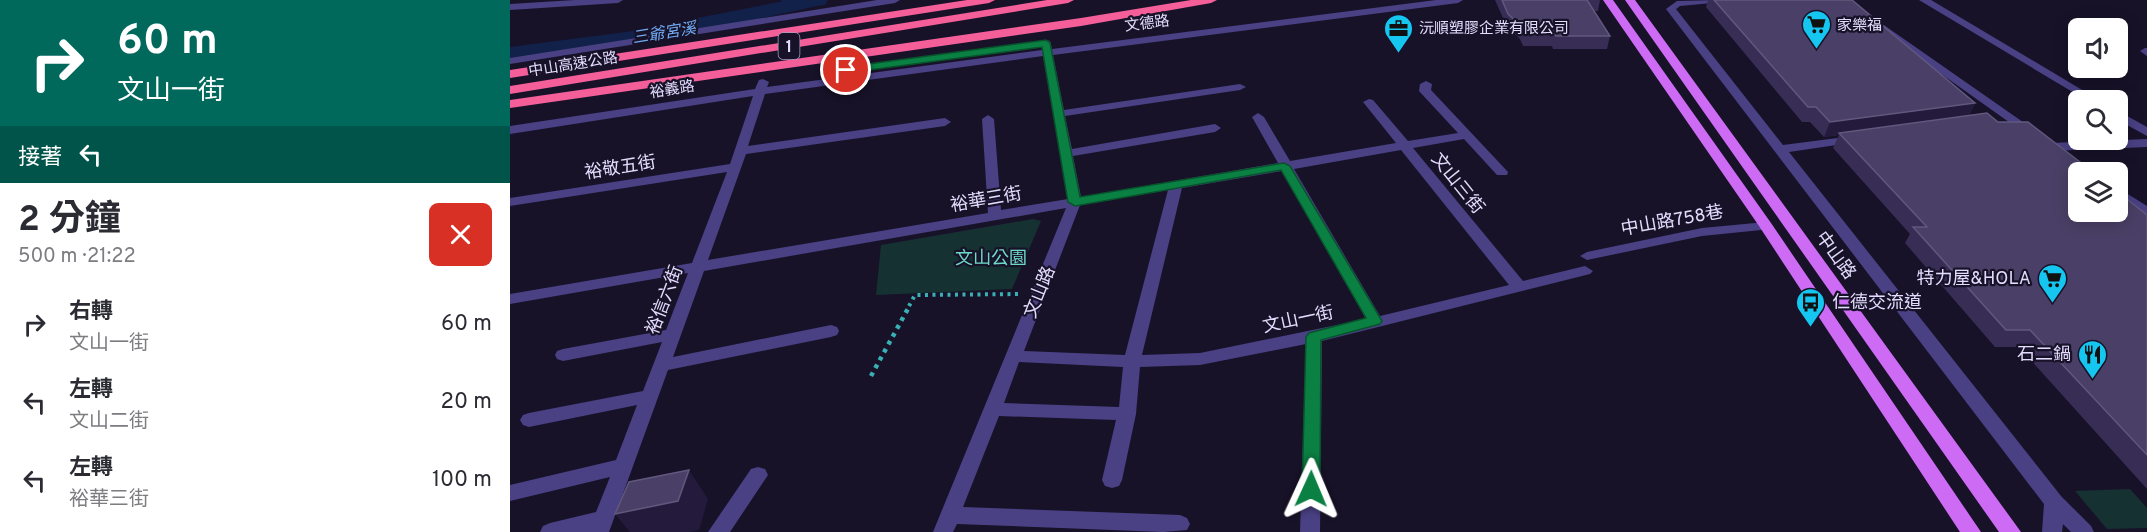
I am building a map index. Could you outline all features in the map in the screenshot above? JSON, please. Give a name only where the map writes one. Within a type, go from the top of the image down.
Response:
[{"type":"highway","points":[[510,66],[932,0]]},
{"type":"highway","name":"中山高速公路","points":[[510,74],[989,0]]},
{"type":"highway","name":"中山高速公路","points":[[510,90],[1068,0]]},
{"type":"highway","points":[[809,59],[1164,0]]},
{"type":"highway","points":[[510,104],[809,59],[1081,22],[1211,0]]},
{"type":"main road","points":[[1608,0],[1766,226],[1971,532]]},
{"type":"main road","name":"中山路","points":[[1629,0],[2011,532]]},
{"type":"street","points":[[510,7],[618,0]]},
{"type":"street","points":[[510,61],[894,0]]},
{"type":"street","name":"文德路","points":[[840,79],[1047,47],[1383,0]]},
{"type":"street","name":"文德路","points":[[824,73],[1458,0]]},
{"type":"street","points":[[1712,0],[1677,4],[1671,9],[2054,502],[2084,532]]},
{"type":"street","points":[[1842,0],[2070,160]]},
{"type":"street","points":[[1924,0],[2076,90]]},
{"type":"street","points":[[1047,47],[1075,202]]},
{"type":"street","name":"裕義路","points":[[510,130],[824,73]]},
{"type":"street","name":"裕義路","points":[[510,122],[762,86],[840,79]]},
{"type":"street","points":[[1426,84],[1425,91],[1502,172]]},
{"type":"street","name":"裕信六街","points":[[602,526],[762,86]]},
{"type":"street","points":[[1058,114],[1240,87]]},
{"type":"street","name":"文山三街","points":[[1368,102],[1519,287]]},
{"type":"street","points":[[1258,117],[1284,166],[1375,321]]},
{"type":"street","points":[[1987,120],[2010,117]]},
{"type":"street","points":[[988,119],[995,216]]},
{"type":"street","points":[[2128,121],[2147,132]]},
{"type":"street","name":"裕敬五街","points":[[510,202],[945,122]]},
{"type":"street","points":[[1065,154],[1215,128]]},
{"type":"street","name":"裕華三街","points":[[510,299],[1467,135]]},
{"type":"street","points":[[1780,149],[1872,136]]},
{"type":"street","points":[[2051,147],[2147,143]]},
{"type":"street","points":[[1112,480],[1127,414],[1132,361],[1176,184]]},
{"type":"street","points":[[2128,199],[2147,212]]},
{"type":"street","name":"文山路","points":[[947,523],[1075,202]]},
{"type":"street","name":"中山路758巷","points":[[1586,263],[1702,232],[1766,226]]},
{"type":"street","name":"文山一街","points":[[1013,356],[1132,361],[1200,359],[1314,337],[1519,287],[1586,263]]},
{"type":"street","points":[[661,365],[831,331]]},
{"type":"street","points":[[563,355],[672,334]]},
{"type":"street","points":[[1310,532],[1314,337]]},
{"type":"street","points":[[529,420],[650,396]]},
{"type":"street","points":[[992,409],[1127,414]]},
{"type":"street","points":[[510,493],[625,466]]},
{"type":"street","points":[[718,532],[758,476]]},
{"type":"street","points":[[2052,532],[2054,502]]},
{"type":"street","points":[[947,523],[1180,524]]},
{"type":"street","points":[[550,532],[602,526]]},
{"type":"path","points":[[871,376],[915,295],[1038,294]]},
{"type":"green space","name":"文山公園","points":[[1033,219],[1041,221],[1012,289],[876,295],[881,245]]},
{"type":"green space","points":[[2130,489],[2147,508],[2147,528],[2107,529],[2075,491]]},
{"type":"building","points":[[1502,0],[1587,0],[1610,36],[1556,36],[1554,33],[1525,33],[1508,14]]},
{"type":"building","name":"家樂福","points":[[1714,0],[1852,0],[1975,103],[1830,122],[1816,107],[1808,107]]},
{"type":"building","name":"特力屋&HOLA","points":[[1987,113],[1998,122],[2028,122],[2080,162],[2068,162],[2068,222],[2128,222],[2128,200],[2147,215],[2147,455],[2030,330],[2006,330],[1913,227],[1927,227],[1839,133]]},
{"type":"building","points":[[689,470],[678,501],[615,514],[629,482]]},
{"type":"waterway","name":"三爺宮溪","points":[[783,0],[809,2]]},
{"type":"waterway","name":"三爺宮溪","points":[[510,54],[664,33],[817,0]]},
{"type":"place","name":"家樂福","points":[[1816,50]]},
{"type":"place","name":"沅順塑膠企業有限公司","points":[[1398,54]]},
{"type":"place","name":"特力屋&HOLA","points":[[2052,304]]},
{"type":"place","name":"仁德交流道","points":[[1811,328]]},
{"type":"place","name":"石二鍋","points":[[2092,380]]},
{"type":"route","points":[[846,70],[1046,43],[1075,202],[1284,166],[1375,321],[1314,337],[1311,489]]}]
